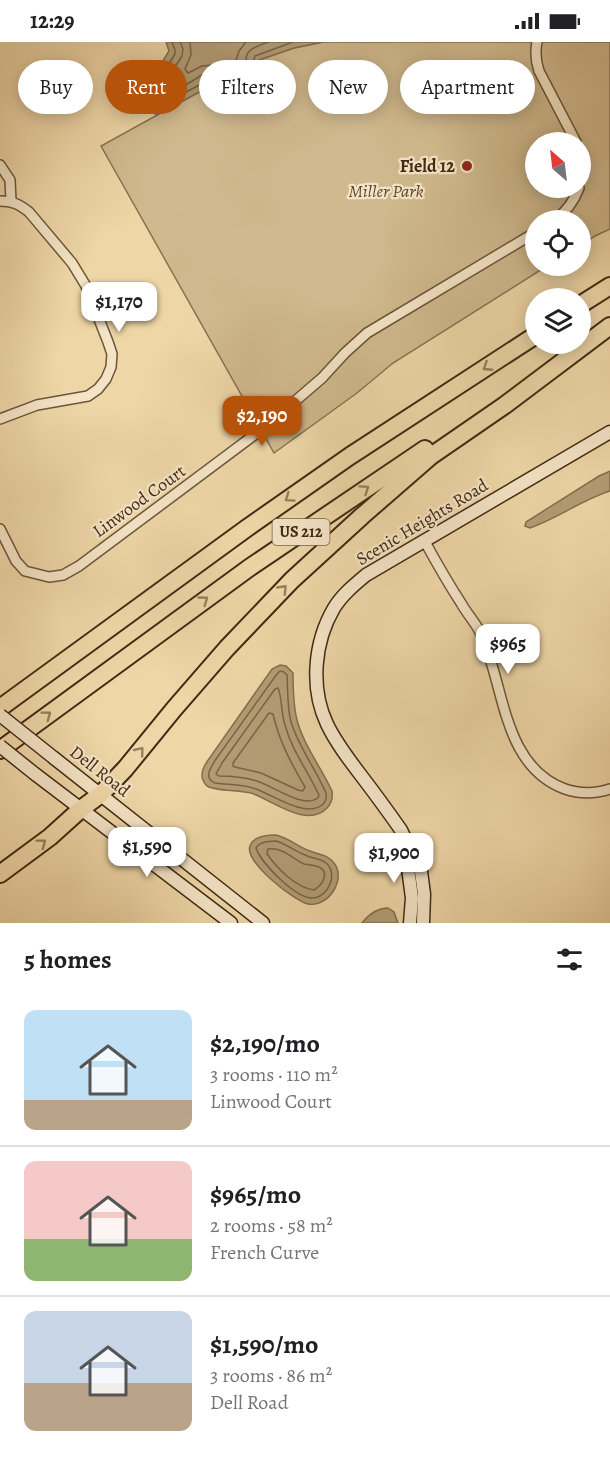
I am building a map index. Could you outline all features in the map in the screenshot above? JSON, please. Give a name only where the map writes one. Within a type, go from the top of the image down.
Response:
[{"type":"highway","points":[[591,299],[610,286]]},
{"type":"highway","points":[[0,874],[50,837],[101,794],[125,769],[227,648],[301,572],[362,516],[431,456],[505,405],[610,325]]},
{"type":"highway","name":"US 212","points":[[0,748],[249,567],[610,325]]},
{"type":"highway","name":"US 212","points":[[0,708],[350,456],[525,342]]},
{"type":"highway","points":[[0,696],[167,575],[247,528]]},
{"type":"street","points":[[537,42],[536,63],[539,71],[571,132]]},
{"type":"street","points":[[0,165],[10,180],[11,201]]},
{"type":"street","points":[[0,201],[11,201],[29,212],[80,274],[112,354],[111,367],[106,379],[88,396],[37,405],[0,419]]},
{"type":"street","name":"Linwood Court","points":[[0,529],[16,561],[26,571],[49,578],[63,575],[79,566],[265,428],[322,378],[367,333],[525,239]]},
{"type":"street","name":"Scenic Heights Road","points":[[423,923],[424,894],[420,864],[401,830],[327,724],[316,684],[318,650],[323,632],[334,607],[351,587],[366,575],[610,432]]},
{"type":"street","points":[[424,540],[480,632],[523,756],[533,769],[552,783],[573,792],[588,793],[610,789]]},
{"type":"street","name":"Dell Road","points":[[0,715],[263,923]]},
{"type":"street","points":[[0,748],[231,923]]},
{"type":"street","name":"Scenic Heights Road","points":[[408,845],[412,898],[410,923]]},
{"type":"green space","name":"Miller Park","points":[[323,42],[610,42],[610,229],[591,239],[591,210],[525,210],[525,276],[531,276],[393,363],[357,393],[274,453],[101,146],[159,114],[187,114],[187,98],[199,92],[199,114],[296,114],[296,60],[258,60],[294,48]]},
{"type":"water","points":[[166,42],[323,42],[294,48],[259,60],[199,60],[199,92],[187,99],[187,60],[163,60],[169,51]]},
{"type":"water","points":[[610,471],[610,491],[540,524],[530,528],[525,526],[526,522]]},
{"type":"water","points":[[280,665],[286,666],[293,673],[295,708],[300,730],[332,791],[330,804],[319,814],[310,816],[289,811],[251,793],[209,787],[203,781],[203,770],[209,759],[272,669]]},
{"type":"water","points":[[276,835],[326,856],[334,863],[338,877],[337,884],[322,902],[308,904],[301,901],[281,888],[253,859],[250,851],[253,841]]},
{"type":"water","points":[[388,908],[394,912],[398,923],[362,923],[374,912]]},
{"type":"place","name":"Field 12","points":[[467,166]]}]
